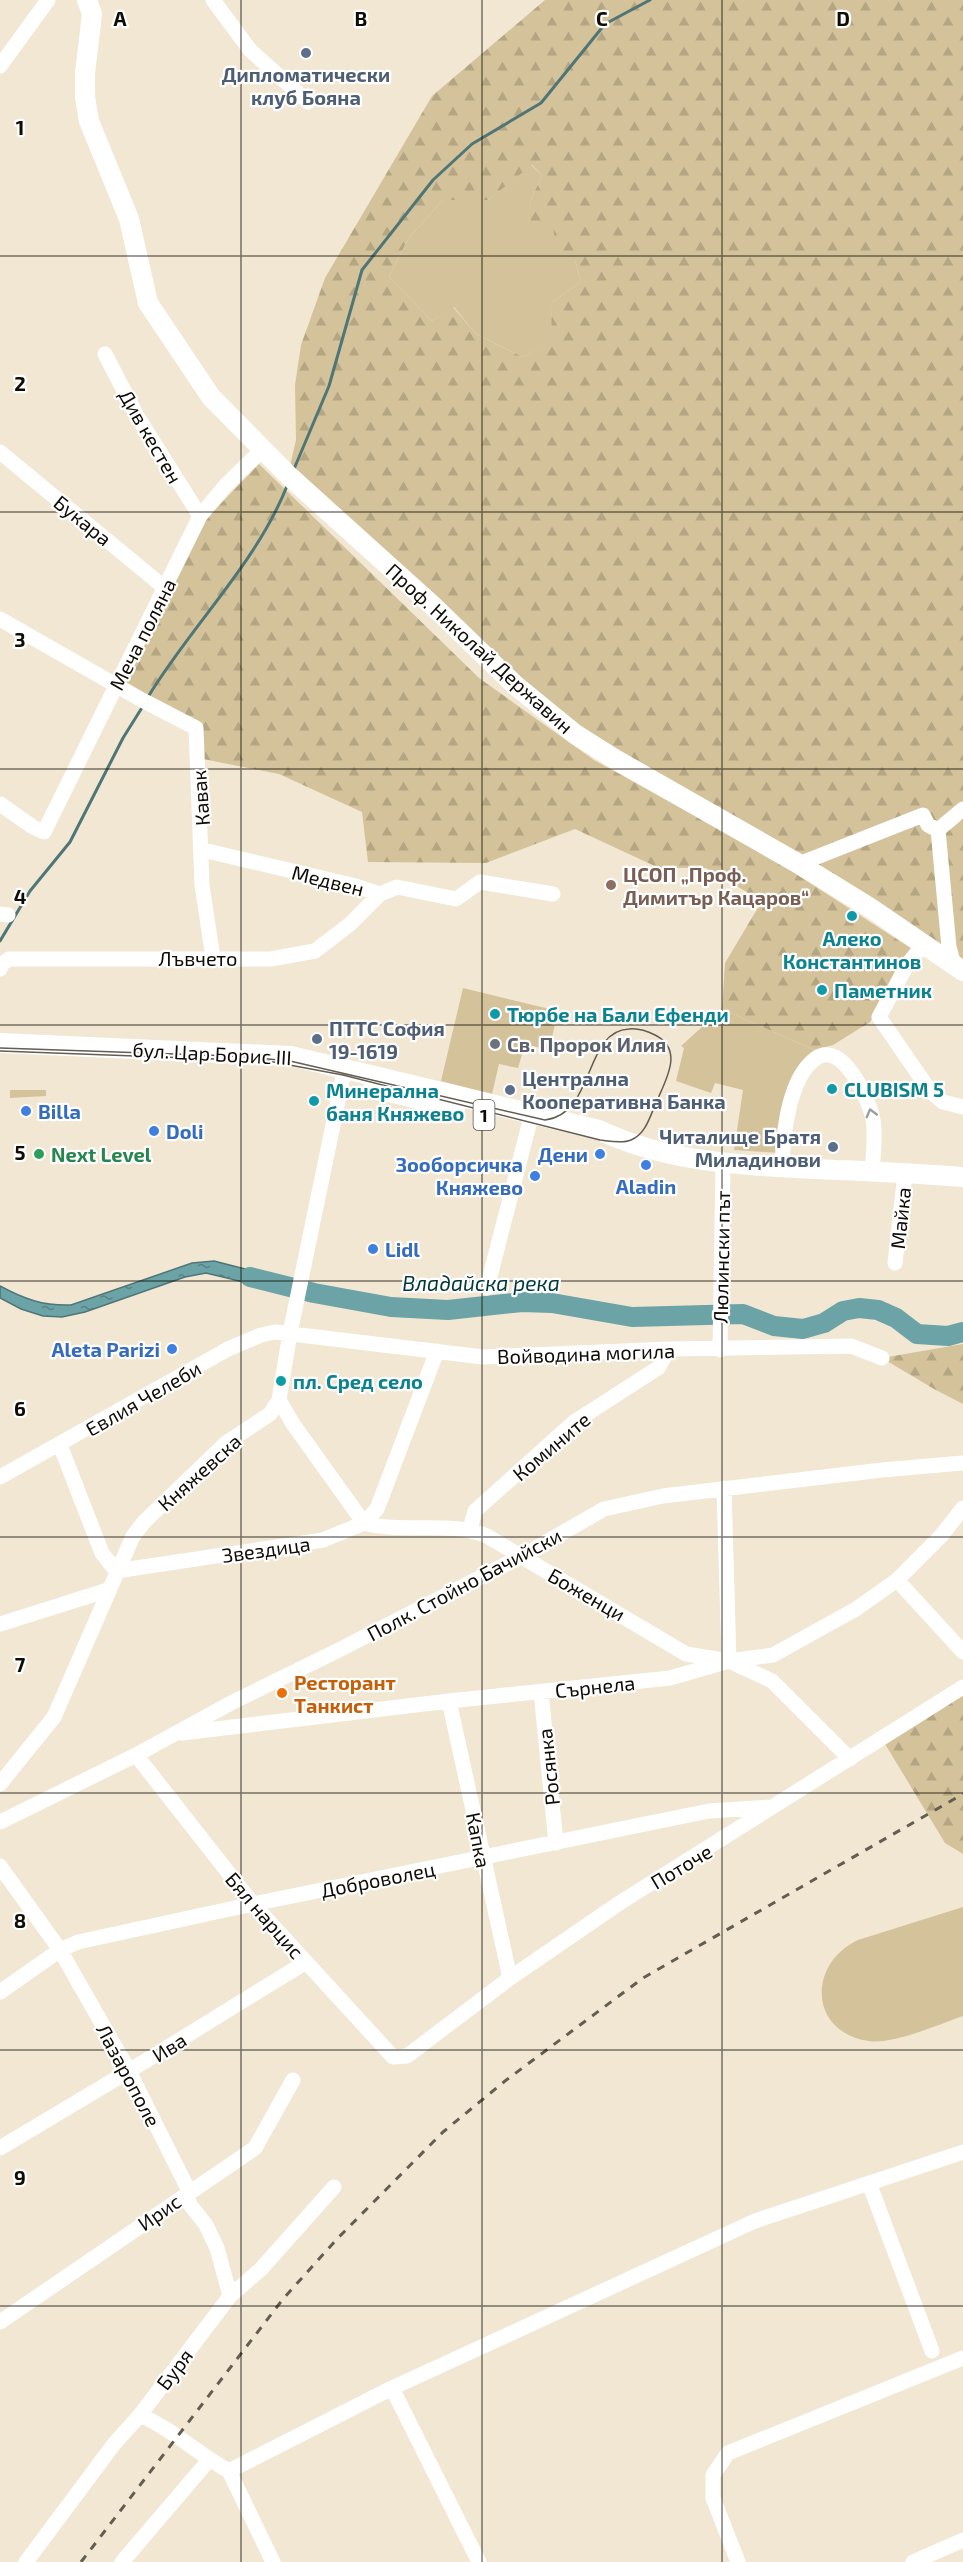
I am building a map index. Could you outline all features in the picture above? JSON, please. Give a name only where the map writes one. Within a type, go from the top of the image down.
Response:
[{"type":"main road","name":"Проф. Николай Державин","points":[[87,0],[92,14],[85,73],[87,114],[100,152],[122,198],[129,219],[148,303],[199,382],[262,450],[432,605],[515,685],[575,734],[613,759],[799,864],[869,907],[958,968]]},
{"type":"main road","name":"бул. Цар Борис III","points":[[0,1043],[267,1053],[530,1119],[599,1130],[628,1144],[723,1163],[963,1177]]},
{"type":"main road","name":"бул. Цар Борис III","points":[[0,1054],[270,1065],[343,1073]]},
{"type":"street","points":[[0,66],[48,0]]},
{"type":"street","points":[[213,0],[250,50],[308,102]]},
{"type":"street","name":"Див кестен","points":[[105,354],[142,426],[200,516]]},
{"type":"street","name":"Меча поляна","points":[[0,804],[44,832],[200,516],[225,486],[262,450]]},
{"type":"street","name":"Букара","points":[[0,452],[165,588]]},
{"type":"street","name":"Кавак","points":[[0,619],[116,686],[196,728],[203,850],[202,885],[213,958]]},
{"type":"street","points":[[938,830],[963,809]]},
{"type":"street","points":[[799,864],[922,816],[928,825],[938,830]]},
{"type":"street","points":[[938,830],[949,947],[958,968]]},
{"type":"street","name":"Медвен","points":[[203,850],[356,886],[380,894],[396,887],[456,899],[480,882],[553,894]]},
{"type":"street","name":"Лъвчето","points":[[0,969],[2,964],[9,959],[271,959],[315,951],[350,924],[380,894]]},
{"type":"street","points":[[923,945],[907,965],[879,1017],[930,1091],[943,1102],[963,1107]]},
{"type":"street","points":[[782,1167],[785,1130],[791,1101],[802,1076],[815,1059],[824,1055],[840,1060],[852,1073],[868,1101],[875,1132],[872,1171]]},
{"type":"street","points":[[343,1073],[290,1333],[279,1400],[293,1424],[364,1523],[377,1509],[437,1352]]},
{"type":"street","points":[[487,1288],[530,1119]]},
{"type":"street","name":"Люлински път","points":[[720,1345],[723,1163]]},
{"type":"street","name":"Майка","points":[[896,1263],[906,1173]]},
{"type":"street","name":"Евлия Челеби","points":[[0,1477],[228,1349],[261,1335],[275,1332],[290,1333]]},
{"type":"street","name":"Войводина могила","points":[[290,1333],[483,1357],[669,1350],[720,1345],[851,1346],[882,1358]]},
{"type":"street","name":"Комините","points":[[470,1529],[476,1511],[574,1422],[658,1368],[669,1350]]},
{"type":"street","name":"Княжевска","points":[[0,1784],[54,1717],[125,1549],[144,1522],[226,1443],[270,1414],[279,1400]]},
{"type":"street","points":[[60,1445],[102,1553],[116,1571]]},
{"type":"street","name":"Полк. Стойно Бачийски","points":[[0,1822],[136,1755],[522,1556],[604,1509],[663,1496],[724,1488],[963,1463]]},
{"type":"street","points":[[724,1488],[729,1661]]},
{"type":"street","name":"Сърнела","points":[[173,1735],[449,1701],[670,1678],[729,1661],[773,1655],[855,1609],[897,1580],[941,1536],[963,1508]]},
{"type":"street","name":"Боженци","points":[[364,1523],[382,1528],[470,1529],[522,1556],[686,1653],[729,1661],[772,1681],[850,1760]]},
{"type":"street","name":"Звездица","points":[[116,1571],[323,1540],[364,1523]]},
{"type":"street","points":[[897,1580],[963,1652]]},
{"type":"street","points":[[0,1624],[108,1590]]},
{"type":"street","name":"Поточе","points":[[407,2056],[510,1978],[621,1902],[963,1688]]},
{"type":"street","name":"Росянка","points":[[541,1692],[556,1843]]},
{"type":"street","name":"Капка","points":[[449,1701],[510,1978]]},
{"type":"street","name":"Бял нарцис","points":[[136,1755],[253,1904],[393,2057],[407,2056]]},
{"type":"street","name":"Доброволец","points":[[0,1992],[60,1950],[78,1942],[709,1811],[771,1807]]},
{"type":"street","name":"Лазарополе","points":[[0,1866],[60,1950],[129,2072],[189,2192],[188,2202],[206,2225],[217,2248],[230,2296]]},
{"type":"street","name":"Ива","points":[[0,2148],[129,2072],[306,1962]]},
{"type":"street","name":"Ирис","points":[[0,2322],[255,2148],[292,2080]]},
{"type":"street","points":[[230,2471],[392,2388],[755,2221],[963,2152]]},
{"type":"street","points":[[869,2183],[932,2351]]},
{"type":"street","name":"Буря","points":[[26,2562],[114,2444],[140,2415],[230,2296],[261,2269],[334,2187]]},
{"type":"street","points":[[738,2562],[712,2498],[713,2475],[728,2453],[963,2358]]},
{"type":"street","points":[[392,2388],[479,2562]]},
{"type":"street","points":[[140,2415],[159,2423],[209,2460],[230,2471],[273,2562]]},
{"type":"street","points":[[122,2562],[209,2460]]},
{"type":"street","points":[[912,2562],[963,2540]]},
{"type":"green space","points":[[545,0],[963,0],[963,960],[592,739],[527,692],[289,470],[296,440],[295,385],[301,345],[325,278],[432,96]],"holes":[[[532,165],[542,175],[529,204],[531,224],[553,218],[555,253],[575,260],[581,282],[551,303],[552,340],[523,357],[476,334],[453,307],[432,321],[389,277],[408,239],[443,200],[488,200]]]},
{"type":"green space","points":[[531,165],[542,175],[529,204],[532,223],[553,217],[575,260],[581,282],[551,303],[553,340],[523,357],[476,334],[454,307],[432,321],[389,277],[408,239],[443,200],[488,200]]},
{"type":"green space","points":[[259,464],[479,678],[594,760],[765,854],[912,949],[870,1022],[833,1045],[814,1050],[722,1009],[725,963],[762,901],[706,868],[659,868],[575,829],[486,863],[368,862],[362,812],[279,774],[198,758],[196,724],[125,683],[206,519]]},
{"type":"green space","points":[[463,988],[558,1011],[549,1050],[525,1044],[518,1068],[499,1064],[492,1094],[441,1081]]},
{"type":"green space","points":[[722,1009],[814,1050],[793,1084],[780,1153],[734,1150],[743,1090],[715,1083],[711,1093],[676,1081],[684,1048],[681,1046]]},
{"type":"green space","points":[[10,1090],[46,1090],[46,1096],[10,1098]]},
{"type":"green space","points":[[963,1344],[963,1404],[882,1358]]},
{"type":"green space","points":[[963,1687],[963,1854],[945,1843],[882,1739]]},
{"type":"green space","points":[[963,1907],[963,2016],[916,2033],[879,2041],[869,2041],[849,2035],[835,2025],[826,2012],[822,1997],[823,1980],[830,1965],[841,1951],[858,1940]]},
{"type":"water","points":[[214,1261],[276,1277],[273,1289],[206,1273],[185,1277],[85,1312],[62,1317],[43,1316],[21,1309],[0,1298],[0,1286],[34,1301],[71,1305],[192,1263]]},
{"type":"waterway","points":[[294,469],[329,386],[362,270],[433,180],[472,144],[541,103],[605,24],[650,0]]},
{"type":"waterway","points":[[148,697],[241,568],[274,515],[287,486]]},
{"type":"waterway","points":[[0,941],[30,891],[70,842],[123,738],[143,706]]},
{"type":"waterway","name":"Владайска река","points":[[250,1277],[314,1293],[391,1307],[448,1310],[522,1302],[552,1303],[632,1317],[743,1314],[774,1326],[803,1329],[824,1323],[843,1311],[859,1308],[878,1310],[896,1318],[917,1334],[948,1336],[963,1332]]},
{"type":"tram line","points":[[0,1048],[234,1056],[290,1061],[545,1120],[561,1114],[573,1104],[604,1043],[614,1033],[632,1029],[652,1034],[664,1041],[671,1057],[668,1076],[644,1129],[631,1140],[620,1142],[600,1140],[343,1075],[268,1061],[0,1051]]},
{"type":"railway","points":[[81,2562],[283,2299],[337,2239],[443,2132],[505,2081],[643,1978],[963,1794]]},
{"type":"place","name":"Дипломатически клуб Бояна","points":[[306,53]]},
{"type":"place","name":"ЦСОП „Проф. Димитър Кацаров“","points":[[611,885]]},
{"type":"place","name":"Алеко Константинов","points":[[852,916]]},
{"type":"place","name":"Паметник","points":[[822,990]]},
{"type":"place","name":"Тюрбе на Бали Ефенди","points":[[495,1014]]},
{"type":"place","name":"ПТТС София 19-1619","points":[[317,1039]]},
{"type":"place","name":"Св. Пророк Илия","points":[[495,1044]]},
{"type":"place","name":"CLUBISM 5","points":[[832,1089]]},
{"type":"place","name":"Централна Кооперативна Банка","points":[[510,1090]]},
{"type":"place","name":"Минерална баня Княжево","points":[[314,1101]]},
{"type":"place","name":"Billa","points":[[26,1111]]},
{"type":"place","name":"Doli","points":[[154,1131]]},
{"type":"place","name":"Читалище Братя Миладинови","points":[[833,1147]]},
{"type":"place","name":"Next Level","points":[[39,1154]]},
{"type":"place","name":"Дени","points":[[600,1154]]},
{"type":"place","name":"Aladin","points":[[646,1165]]},
{"type":"place","name":"Зооборсичка Княжево","points":[[535,1176]]},
{"type":"place","name":"Lidl","points":[[373,1249]]},
{"type":"place","name":"Aleta Parizi","points":[[172,1349]]},
{"type":"place","name":"пл. Сред село","points":[[281,1381]]},
{"type":"place","name":"Ресторант Танкист","points":[[282,1693]]}]
